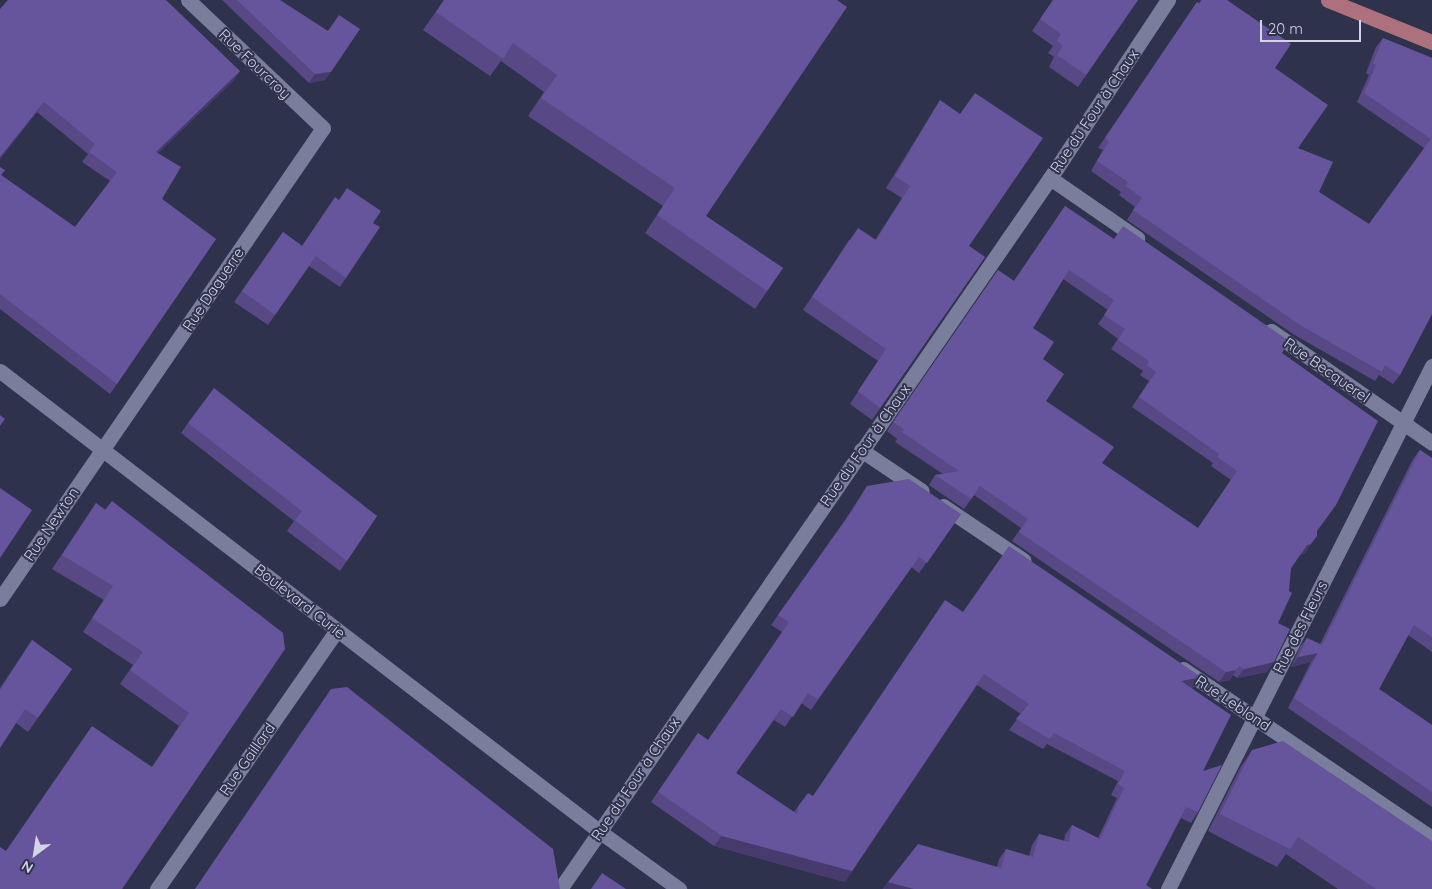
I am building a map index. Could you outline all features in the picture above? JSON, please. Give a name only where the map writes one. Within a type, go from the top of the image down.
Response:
[{"type":"main road","points":[[1328,0],[1432,42]]},
{"type":"street","name":"Rue Fourcroy","points":[[188,0],[323,128]]},
{"type":"street","name":"Rue du Four à Chaux","points":[[560,889],[1050,178],[1168,0]]},
{"type":"street","name":"Rue Daguerre","points":[[102,449],[323,128]]},
{"type":"street","points":[[1050,178],[1147,245]]},
{"type":"street","name":"Rue Becquerel","points":[[1260,323],[1432,443]]},
{"type":"street","name":"Rue des Fleurs","points":[[1168,889],[1432,366]]},
{"type":"street","name":"Boulevard Curie","points":[[0,371],[600,831],[679,889]]},
{"type":"street","name":"Rue Newton","points":[[0,600],[102,449]]},
{"type":"street","points":[[861,450],[1039,571]]},
{"type":"street","name":"Rue Gaillard","points":[[157,889],[337,630]]},
{"type":"street","name":"Rue Leblond","points":[[1169,659],[1432,838]]},
{"type":"building","points":[[8,0],[166,0],[240,71],[156,152],[181,167],[162,199],[216,239],[117,384],[0,294],[0,167],[5,170],[1,175],[75,227],[117,172],[89,152],[95,144],[44,102],[0,157],[0,9]]},
{"type":"building","points":[[237,0],[280,0],[328,31],[339,15],[360,29],[331,72],[315,74]]},
{"type":"building","points":[[444,0],[837,0],[847,7],[706,216],[783,268],[767,291],[657,215],[675,188],[541,98],[557,75],[513,43],[503,59],[436,12]]},
{"type":"building","points":[[1053,0],[1138,0],[1086,75],[1057,55],[1063,46],[1057,41],[1061,34],[1040,19]]},
{"type":"building","points":[[1202,0],[1227,0],[1291,44],[1275,68],[1328,105],[1298,148],[1333,162],[1319,192],[1369,224],[1431,139],[1364,93],[1376,65],[1373,63],[1383,38],[1432,58],[1432,314],[1400,375],[1385,365],[1382,372],[1300,325],[1133,210],[1142,198],[1126,186],[1128,182],[1097,161],[1109,141],[1105,138],[1197,2],[1199,4]]},
{"type":"building","points":[[975,93],[1043,138],[969,246],[985,257],[880,408],[858,391],[886,349],[812,297],[858,228],[876,240],[910,186],[895,176],[940,100],[960,114]]},
{"type":"building","points":[[347,188],[381,211],[373,223],[380,227],[346,278],[302,246],[335,197],[339,200]]},
{"type":"building","points":[[1065,206],[1114,239],[1123,226],[1289,341],[1282,353],[1378,421],[1336,505],[1317,531],[1317,536],[1311,544],[1307,545],[1291,568],[1289,591],[1292,593],[1278,623],[1290,629],[1274,662],[1244,669],[1239,666],[1236,670],[1226,672],[1019,532],[1028,519],[980,486],[971,499],[935,475],[959,471],[902,432],[904,430],[893,422],[998,270],[1014,281]],"holes":[[[1069,270],[1114,300],[1104,315],[1125,329],[1118,340],[1149,361],[1147,365],[1156,372],[1139,397],[1219,454],[1217,457],[1237,471],[1198,528],[1102,463],[1114,447],[1046,401],[1064,374],[1043,359],[1054,342],[1033,328]]]},
{"type":"building","points":[[283,232],[316,256],[275,315],[242,291]]},
{"type":"building","points":[[214,388],[377,516],[347,561],[295,520],[302,511],[188,423]]},
{"type":"building","points":[[0,415],[5,419],[0,426]]},
{"type":"building","points":[[1420,450],[1432,458],[1432,637],[1414,625],[1379,689],[1432,725],[1432,792],[1294,698],[1318,653],[1298,657],[1307,638],[1322,645]]},
{"type":"building","points":[[909,479],[961,514],[927,563],[919,557],[818,699],[808,693],[793,717],[781,709],[736,773],[797,814],[799,805],[808,793],[813,796],[945,600],[963,612],[1009,546],[1201,677],[1181,681],[1231,715],[1203,771],[1222,765],[1198,812],[1186,807],[1146,885],[1152,889],[914,889],[888,882],[918,844],[1001,868],[1006,849],[1033,857],[1039,834],[1069,842],[1072,825],[1100,839],[1124,788],[1118,784],[1125,771],[1054,733],[1050,739],[1016,719],[1029,704],[984,674],[852,871],[722,836],[658,792],[698,733],[708,740],[746,685],[789,622],[778,615],[852,511],[867,486]]},
{"type":"building","points":[[0,488],[32,510],[0,558]]},
{"type":"building","points":[[112,501],[283,633],[285,649],[122,889],[0,889],[0,847],[6,851],[92,726],[152,767],[189,713],[130,670],[143,652],[92,618],[113,586],[62,555],[96,503],[105,510]]},
{"type":"building","points":[[32,640],[72,669],[38,718],[25,709],[0,748],[0,690]]},
{"type":"building","points":[[347,687],[553,849],[560,889],[195,889],[331,689]]},
{"type":"building","points":[[1283,741],[1432,841],[1432,889],[1376,889],[1298,837],[1290,849],[1220,814],[1252,750]]},
{"type":"building","points":[[602,873],[626,889],[591,889]]}]
